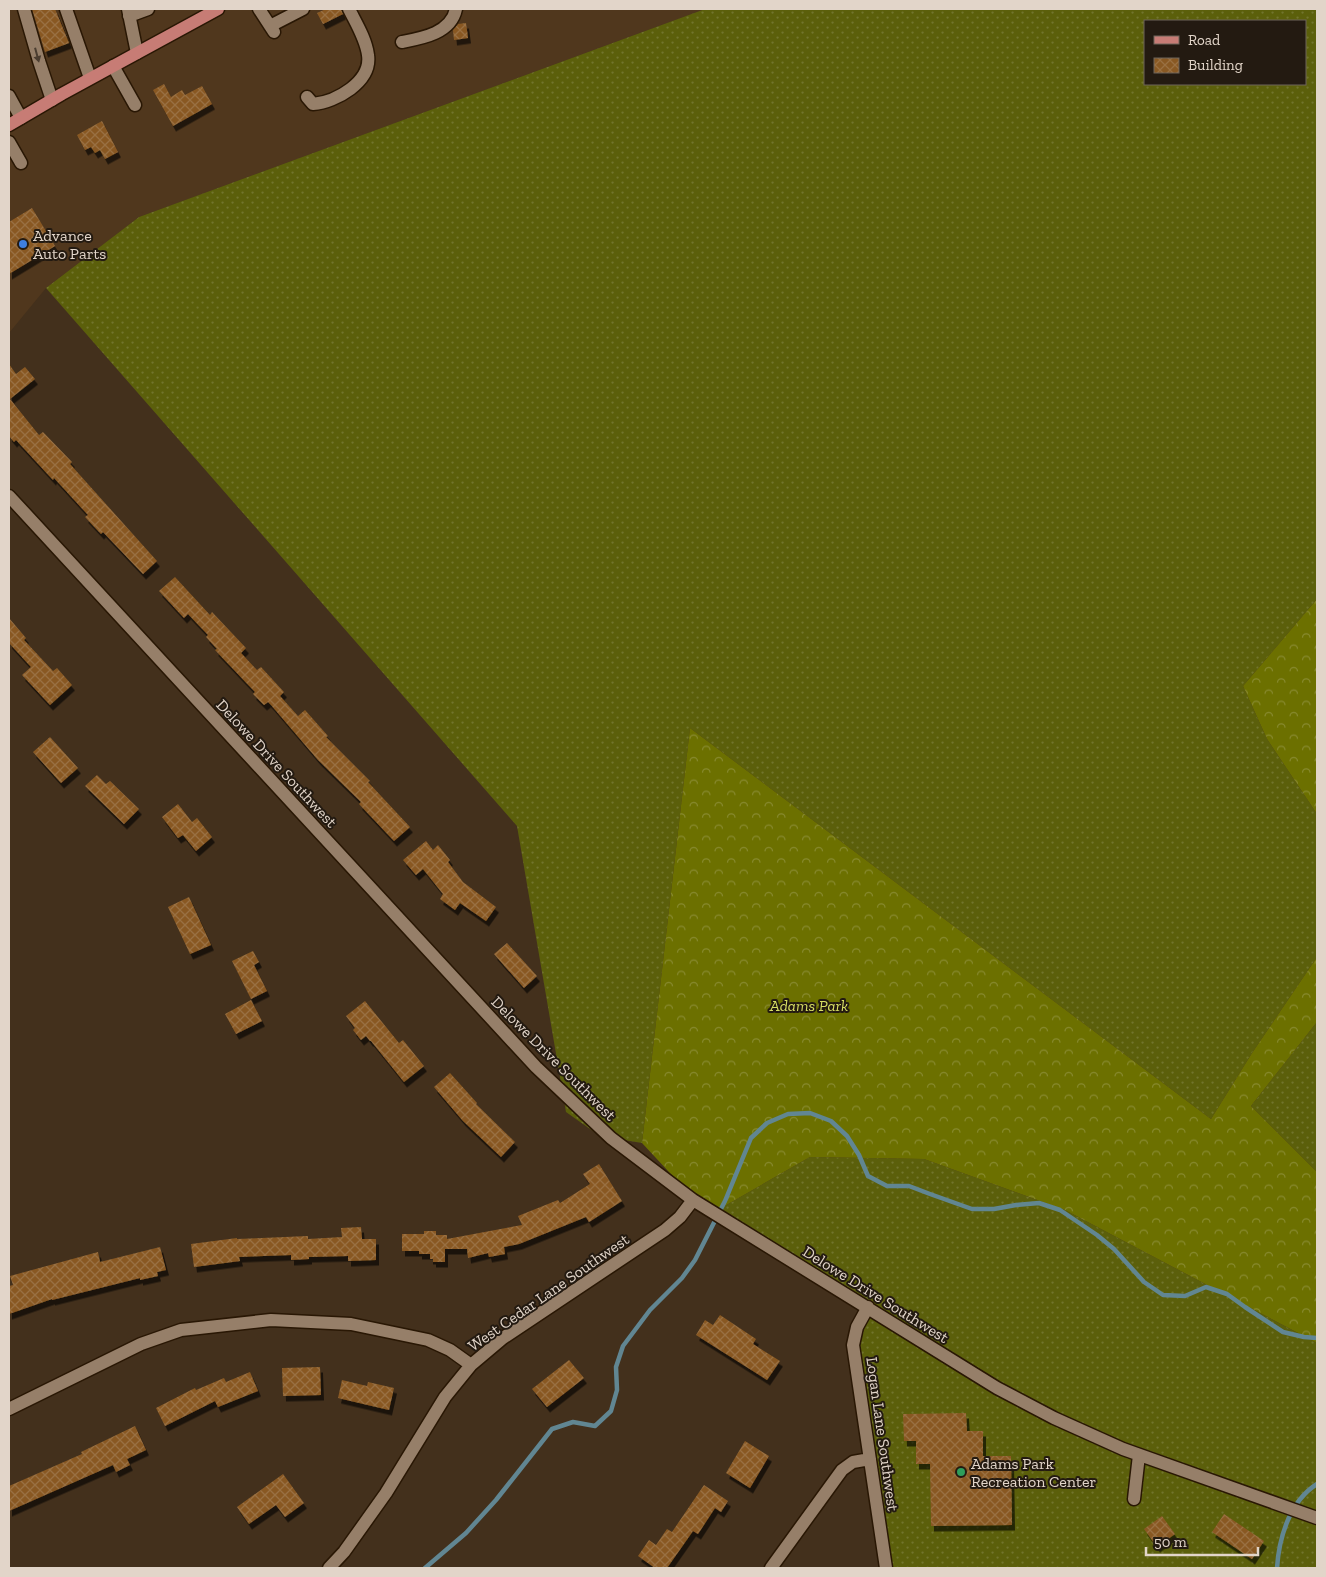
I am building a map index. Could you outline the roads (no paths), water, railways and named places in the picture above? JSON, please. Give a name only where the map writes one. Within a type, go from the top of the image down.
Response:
[{"type":"main road","points":[[9,125],[214,10]]},
{"type":"street","points":[[24,9],[38,62],[52,100]]},
{"type":"street","points":[[66,9],[90,78]]},
{"type":"street","points":[[137,53],[129,12],[148,9]]},
{"type":"street","points":[[259,9],[272,29],[303,9]]},
{"type":"street","points":[[307,97],[313,104],[322,104],[334,99],[352,89],[366,72],[369,57],[364,39],[349,9]]},
{"type":"street","points":[[402,42],[424,38],[438,32],[448,23],[455,14],[456,9]]},
{"type":"street","points":[[113,66],[135,105]]},
{"type":"street","points":[[9,96],[21,118]]},
{"type":"street","points":[[9,142],[22,163]]},
{"type":"street","name":"Delowe Drive Southwest","points":[[9,496],[536,1067],[611,1138],[694,1200],[997,1388],[1054,1418],[1139,1455],[1317,1518]]},
{"type":"street","name":"West Cedar Lane Southwest","points":[[330,1568],[344,1552],[386,1492],[444,1396],[470,1365],[502,1338],[665,1230],[680,1217],[694,1200]]},
{"type":"street","name":"Logan Lane Southwest","points":[[868,1307],[857,1327],[853,1345],[886,1568]]},
{"type":"street","points":[[9,1409],[141,1344],[181,1330],[271,1320],[351,1324],[428,1340],[450,1350],[470,1365]]},
{"type":"street","points":[[1134,1499],[1139,1455]]},
{"type":"street","points":[[771,1568],[842,1470],[853,1462],[870,1459]]},
{"type":"waterway","points":[[425,1568],[466,1533],[496,1500],[552,1429],[573,1422],[595,1426],[611,1411],[617,1390],[616,1367],[623,1346],[650,1310],[682,1278],[695,1260],[725,1201],[751,1138],[767,1123],[788,1114],[810,1113],[831,1121],[847,1136],[859,1155],[868,1176],[887,1186],[909,1186],[972,1209],[994,1209],[1039,1203],[1060,1210],[1114,1249],[1144,1282],[1163,1295],[1185,1296],[1206,1287],[1227,1294],[1283,1332],[1317,1338]]},
{"type":"waterway","points":[[1277,1568],[1283,1532],[1293,1510],[1308,1491],[1317,1484]]},
{"type":"place","name":"Advance Auto Parts","points":[[23,244]]},
{"type":"place","name":"Adams Park Recreation Center","points":[[961,1472]]},
{"type":"park label","name":"Adams Park","points":[[809,1005]]}]
